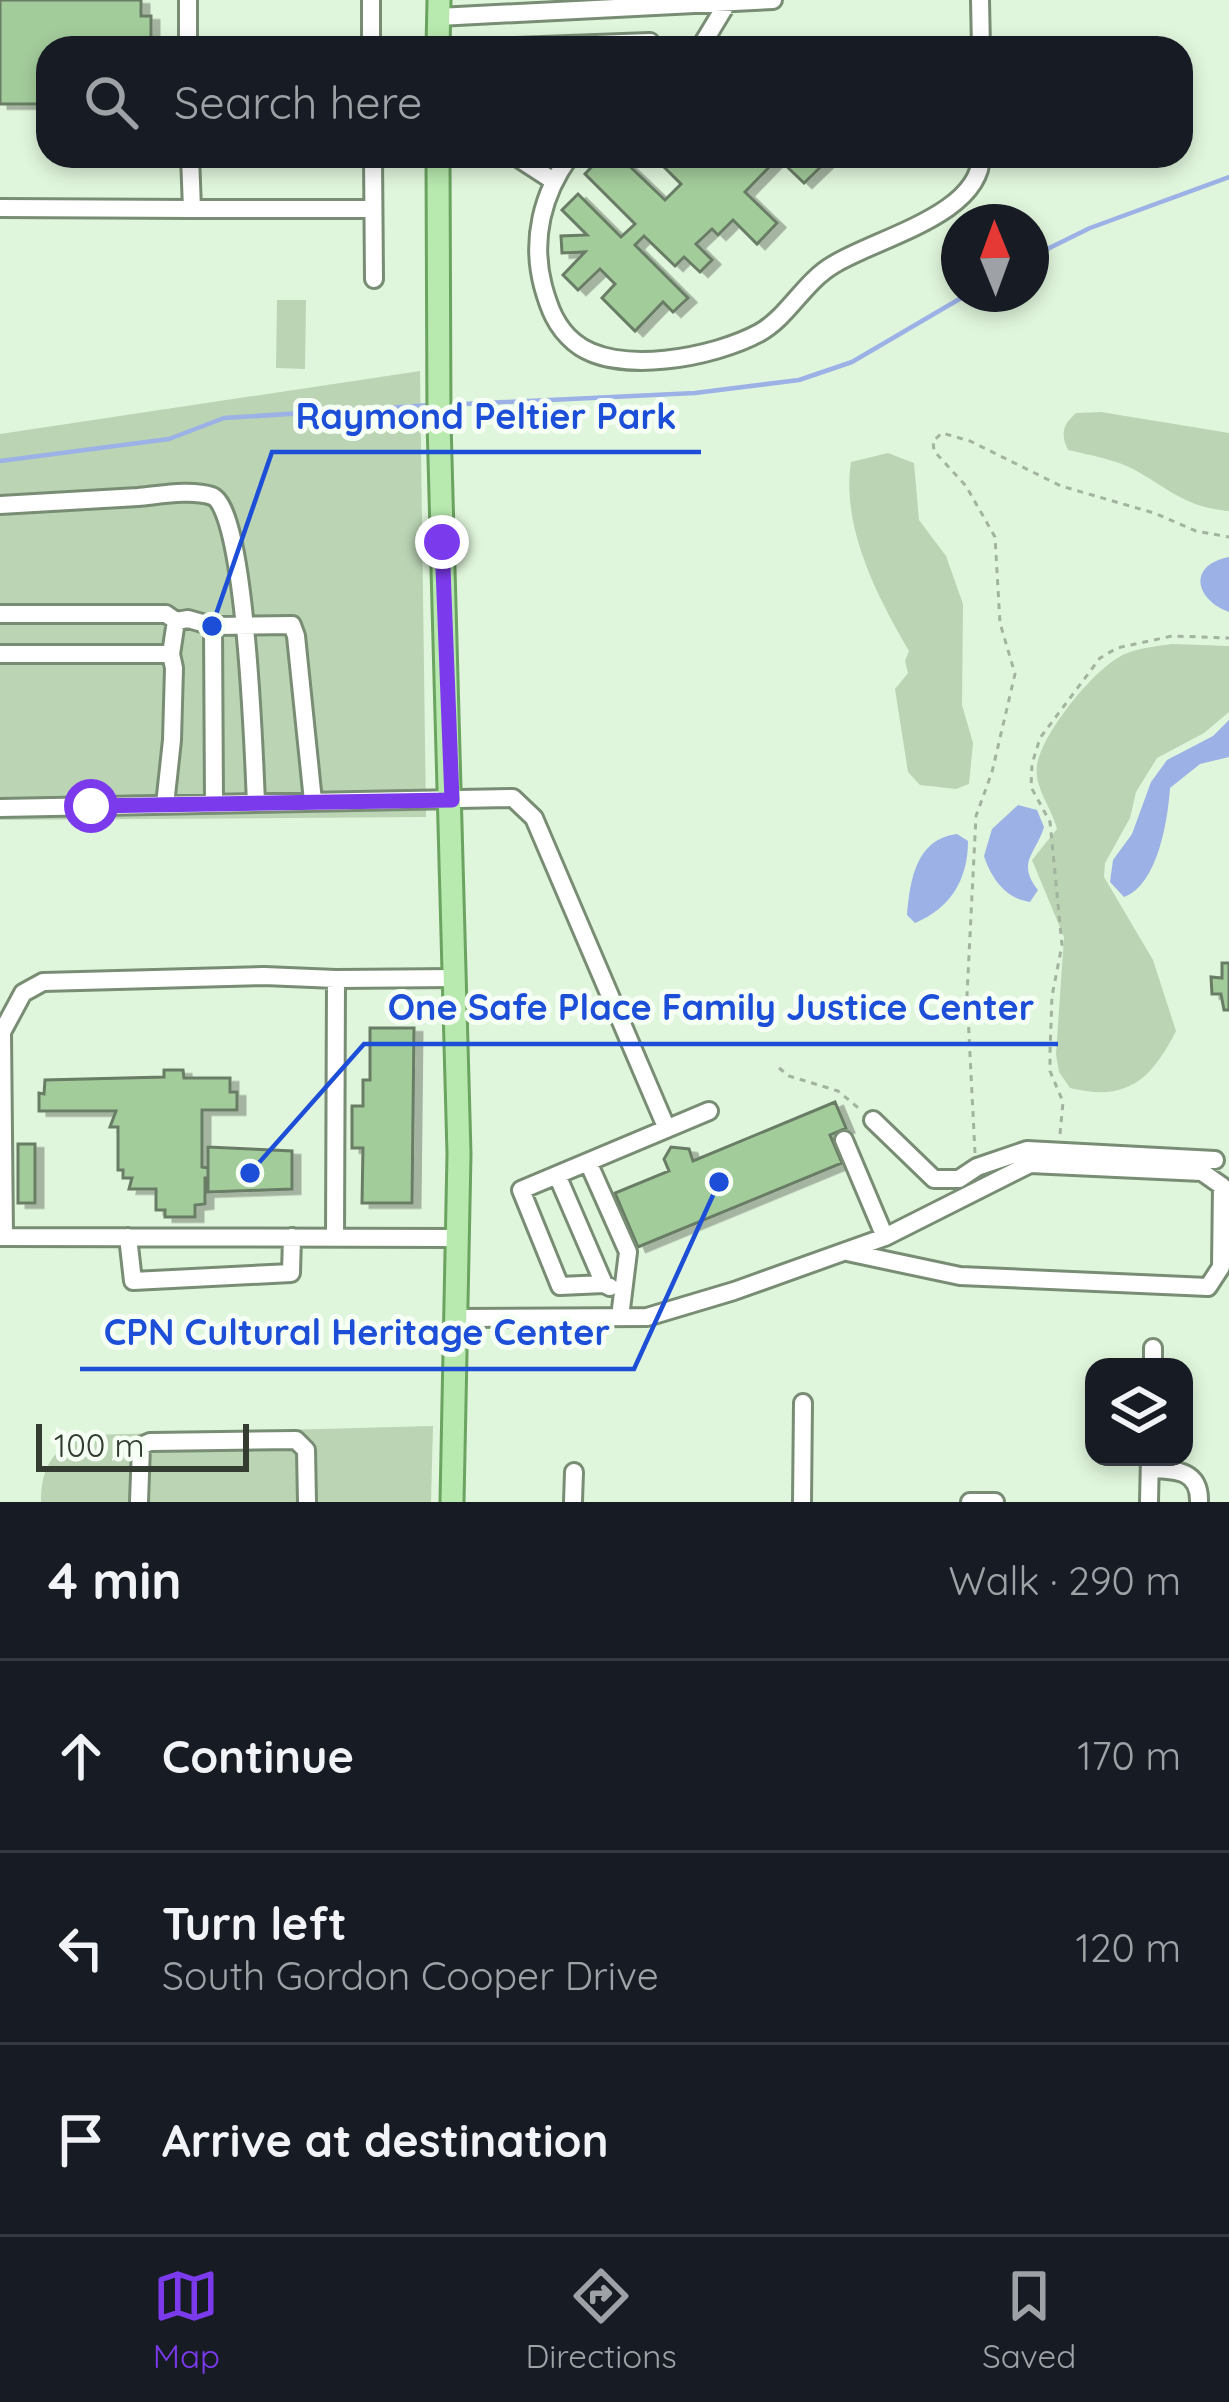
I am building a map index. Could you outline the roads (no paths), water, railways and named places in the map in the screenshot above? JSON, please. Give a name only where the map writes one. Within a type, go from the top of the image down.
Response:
[{"type":"main road","points":[[438,168],[440,422],[456,978],[452,1502]]},
{"type":"street","points":[[188,0],[188,36]]},
{"type":"street","points":[[370,36],[371,0]]},
{"type":"street","points":[[438,8],[773,0]]},
{"type":"street","points":[[980,0],[981,36]]},
{"type":"street","points":[[707,36],[729,1]]},
{"type":"street","points":[[190,168],[192,209]]},
{"type":"street","points":[[373,168],[374,279]]},
{"type":"street","points":[[534,168],[552,180]]},
{"type":"street","points":[[561,168],[544,200],[540,272],[549,310],[576,344],[602,357],[664,360],[724,350],[764,331],[810,282],[832,266],[952,207],[971,189],[981,168]]},
{"type":"street","points":[[0,208],[372,209]]},
{"type":"street","points":[[0,505],[178,494],[214,496],[222,504],[230,524],[246,623],[256,802]]},
{"type":"street","points":[[0,614],[166,614],[176,621],[213,626],[292,626],[313,801]]},
{"type":"street","points":[[165,805],[176,621]]},
{"type":"street","points":[[213,626],[214,804]]},
{"type":"street","points":[[0,654],[171,655]]},
{"type":"street","points":[[0,808],[513,798],[534,818],[667,1129]]},
{"type":"street","points":[[456,978],[264,976],[43,982],[23,993],[2,1032],[2,1238],[457,1238]]},
{"type":"street","points":[[335,1237],[336,979]]},
{"type":"street","points":[[624,1293],[604,1284],[560,1286],[520,1190],[709,1111]]},
{"type":"street","points":[[873,1120],[934,1179],[959,1179],[977,1167],[1028,1150],[1215,1160]]},
{"type":"street","points":[[844,1140],[885,1237]]},
{"type":"street","points":[[588,1162],[628,1252],[620,1317]]},
{"type":"street","points":[[455,1318],[647,1317],[885,1237],[1030,1164],[1202,1172],[1222,1186],[1221,1267],[1208,1287],[960,1276],[847,1252]]},
{"type":"street","points":[[557,1175],[604,1284]]},
{"type":"street","points":[[128,1238],[133,1281],[291,1273],[292,1237]]},
{"type":"street","points":[[802,1502],[803,1402]]},
{"type":"street","points":[[139,1502],[137,1456],[141,1446],[150,1442],[296,1440],[306,1450],[307,1502]]},
{"type":"street","points":[[1149,1502],[1150,1466]]},
{"type":"street","points":[[1160,1466],[1193,1478],[1199,1502]]},
{"type":"street","points":[[572,1502],[574,1472]]},
{"type":"street","points":[[970,1502],[995,1502]]},
{"type":"water","points":[[1229,557],[1229,612],[1208,599],[1200,583],[1207,567]]},
{"type":"water","points":[[1229,720],[1229,757],[1200,764],[1170,788],[1164,833],[1153,865],[1136,890],[1124,897],[1110,882],[1113,860],[1132,834],[1151,782],[1167,760],[1213,736]]},
{"type":"water","points":[[1018,805],[1037,810],[1044,827],[1028,865],[1038,890],[1030,902],[1001,886],[984,856],[992,829]]},
{"type":"water","points":[[957,834],[968,841],[961,880],[948,900],[915,923],[907,915],[918,863],[932,844]]},
{"type":"waterway","points":[[1049,248],[1090,228],[1229,177]]},
{"type":"waterway","points":[[444,405],[695,393],[799,380],[852,362],[941,310]]},
{"type":"waterway","points":[[0,461],[169,439],[224,418],[432,405]]},
{"type":"place","name":"Raymond Peltier Park","points":[[212,626]]},
{"type":"place","name":"One Safe Place Family Justice Center","points":[[250,1173]]},
{"type":"place","name":"CPN Cultural Heritage Center","points":[[719,1182]]}]
